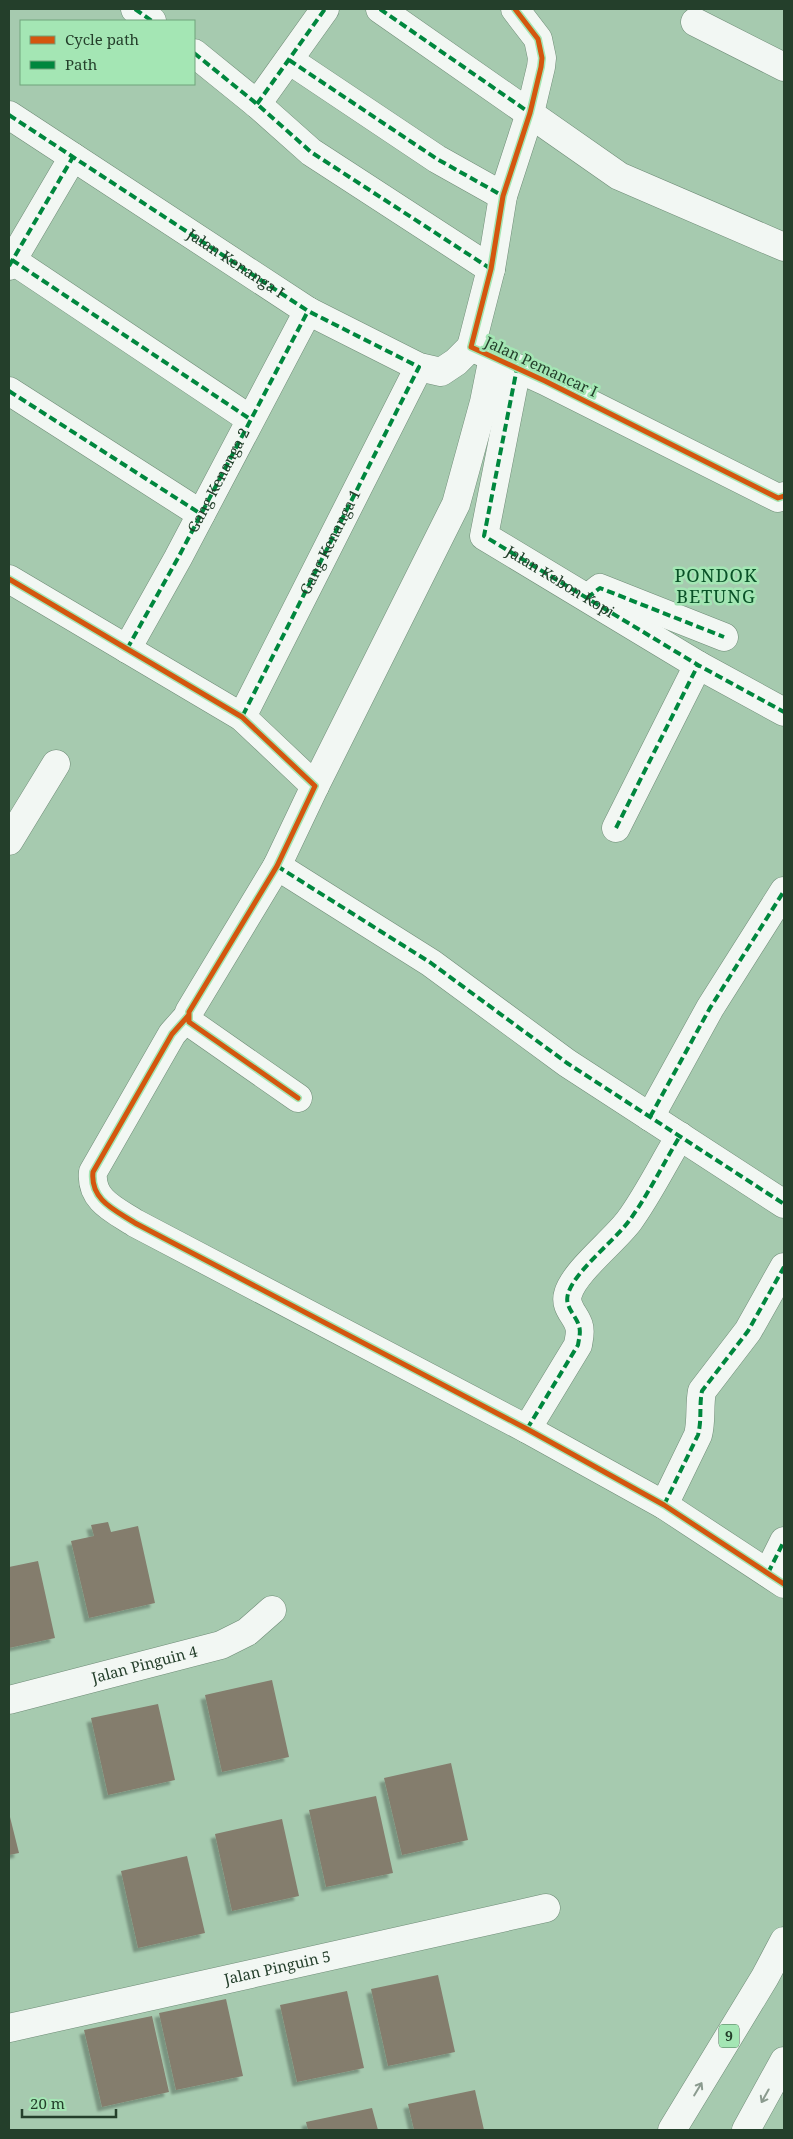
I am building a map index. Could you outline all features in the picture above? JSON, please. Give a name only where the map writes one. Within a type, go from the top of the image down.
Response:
[{"type":"main road","points":[[135,9],[151,20]]},
{"type":"main road","points":[[257,104],[325,9]]},
{"type":"main road","points":[[380,9],[619,176],[784,247]]},
{"type":"main road","name":"Jalan Pemancar I","points":[[517,10],[538,39],[542,58],[530,113],[503,196],[492,269],[494,357],[778,498],[784,496]]},
{"type":"main road","points":[[695,22],[784,67]]},
{"type":"main road","points":[[195,54],[257,104],[311,152],[492,269]]},
{"type":"main road","points":[[288,60],[436,159],[503,196]]},
{"type":"main road","name":"Jalan Kenanga I","points":[[9,115],[308,311],[419,367],[441,372],[456,362],[494,357]]},
{"type":"main road","points":[[72,157],[11,263],[250,419]]},
{"type":"main road","name":"Gang Kenanga 2","points":[[127,649],[308,311]]},
{"type":"main road","points":[[494,357],[484,402],[456,504],[277,866],[188,1016],[172,1034],[93,1172],[94,1191],[104,1203],[135,1223],[526,1429],[664,1505],[776,1578],[784,1541]]},
{"type":"main road","name":"Jalan Kebon Kopi","points":[[494,357],[484,536],[698,665],[784,712]]},
{"type":"main road","name":"Gang Kenanga 1","points":[[242,717],[419,367]]},
{"type":"main road","points":[[9,390],[200,514]]},
{"type":"main road","points":[[9,579],[242,717],[315,786]]},
{"type":"main road","points":[[587,598],[600,588],[724,637]]},
{"type":"main road","points":[[616,828],[698,665]]},
{"type":"main road","points":[[9,842],[56,764]]},
{"type":"main road","points":[[277,866],[431,963],[567,1063],[784,1204]]},
{"type":"main road","points":[[650,1117],[710,1008],[784,891]]},
{"type":"main road","points":[[188,1016],[189,1022],[298,1098]]},
{"type":"main road","points":[[526,1429],[578,1345],[580,1333],[578,1325],[567,1305],[567,1295],[578,1276],[614,1240],[630,1220],[680,1136]]},
{"type":"main road","points":[[664,1505],[698,1435],[701,1424],[700,1402],[702,1391],[748,1331],[784,1267]]},
{"type":"main road","name":"Jalan Pinguin 4","points":[[9,1700],[221,1645],[248,1632],[272,1610]]},
{"type":"main road","name":"Jalan Pinguin 5","points":[[9,2028],[546,1908]]},
{"type":"main road","name":"9","points":[[672,2130],[765,1977],[784,1941]]},
{"type":"main road","points":[[746,2130],[784,2062]]},
{"type":"building","points":[[108,1522],[111,1532],[138,1526],[155,1603],[89,1618],[71,1541],[94,1536],[91,1525]]},
{"type":"building","points":[[38,1561],[55,1638],[9,1648],[9,1567]]},
{"type":"building","points":[[272,1680],[289,1757],[222,1772],[205,1695]]},
{"type":"building","points":[[158,1704],[175,1780],[108,1795],[91,1718]]},
{"type":"building","points":[[451,1763],[468,1840],[402,1855],[384,1778]]},
{"type":"building","points":[[376,1796],[393,1873],[326,1887],[309,1810]]},
{"type":"building","points":[[9,1813],[19,1853],[9,1855]]},
{"type":"building","points":[[282,1819],[299,1896],[232,1911],[215,1834]]},
{"type":"building","points":[[187,1856],[205,1933],[138,1948],[121,1871]]},
{"type":"building","points":[[438,1975],[455,2052],[388,2066],[371,1989]]},
{"type":"building","points":[[347,1991],[364,2068],[297,2082],[280,2005]]},
{"type":"building","points":[[226,1999],[243,2076],[176,2090],[159,2013]]},
{"type":"building","points":[[152,2016],[169,2092],[102,2107],[84,2030]]},
{"type":"building","points":[[475,2090],[484,2130],[414,2130],[408,2104]]},
{"type":"building","points":[[372,2108],[378,2130],[308,2130],[306,2122]]},
{"type":"marked path","points":[[135,9],[151,20]]},
{"type":"marked path","points":[[257,104],[325,9]]},
{"type":"marked path","points":[[380,9],[530,113]]},
{"type":"marked path","points":[[195,54],[257,104],[311,152],[491,269]]},
{"type":"marked path","points":[[289,60],[437,159],[503,196]]},
{"type":"marked path","points":[[9,115],[308,311],[419,367],[242,717],[240,715]]},
{"type":"marked path","points":[[9,266],[73,157]]},
{"type":"marked path","points":[[12,260],[250,419]]},
{"type":"marked path","points":[[127,649],[178,558],[308,311]]},
{"type":"marked path","points":[[520,369],[517,368],[484,536],[698,665],[784,712]]},
{"type":"marked path","points":[[9,391],[201,514]]},
{"type":"marked path","points":[[587,598],[600,588],[724,637]]},
{"type":"marked path","points":[[616,828],[698,665]]},
{"type":"marked path","points":[[277,866],[431,963],[567,1063],[784,1204]]},
{"type":"marked path","points":[[650,1117],[710,1008],[784,891]]},
{"type":"marked path","points":[[527,1429],[578,1345],[580,1328],[567,1299],[572,1285],[586,1267],[629,1221],[680,1136]]},
{"type":"marked path","points":[[664,1505],[698,1435],[702,1391],[748,1331],[784,1267]]},
{"type":"marked path","points":[[768,1573],[784,1541]]},
{"type":"cycle path","points":[[515,9],[538,39],[542,58],[541,67],[530,113],[503,196],[491,269],[471,347],[545,381],[778,498],[784,496]]},
{"type":"cycle path","points":[[9,579],[242,717],[315,786],[277,866],[189,1012],[189,1022],[298,1098]]},
{"type":"cycle path","points":[[188,1016],[172,1034],[93,1172],[95,1190],[105,1203],[135,1223],[527,1429],[664,1505],[784,1584]]},
{"type":"district","name":"PONDOK BETUNG","points":[[716,586]]}]
